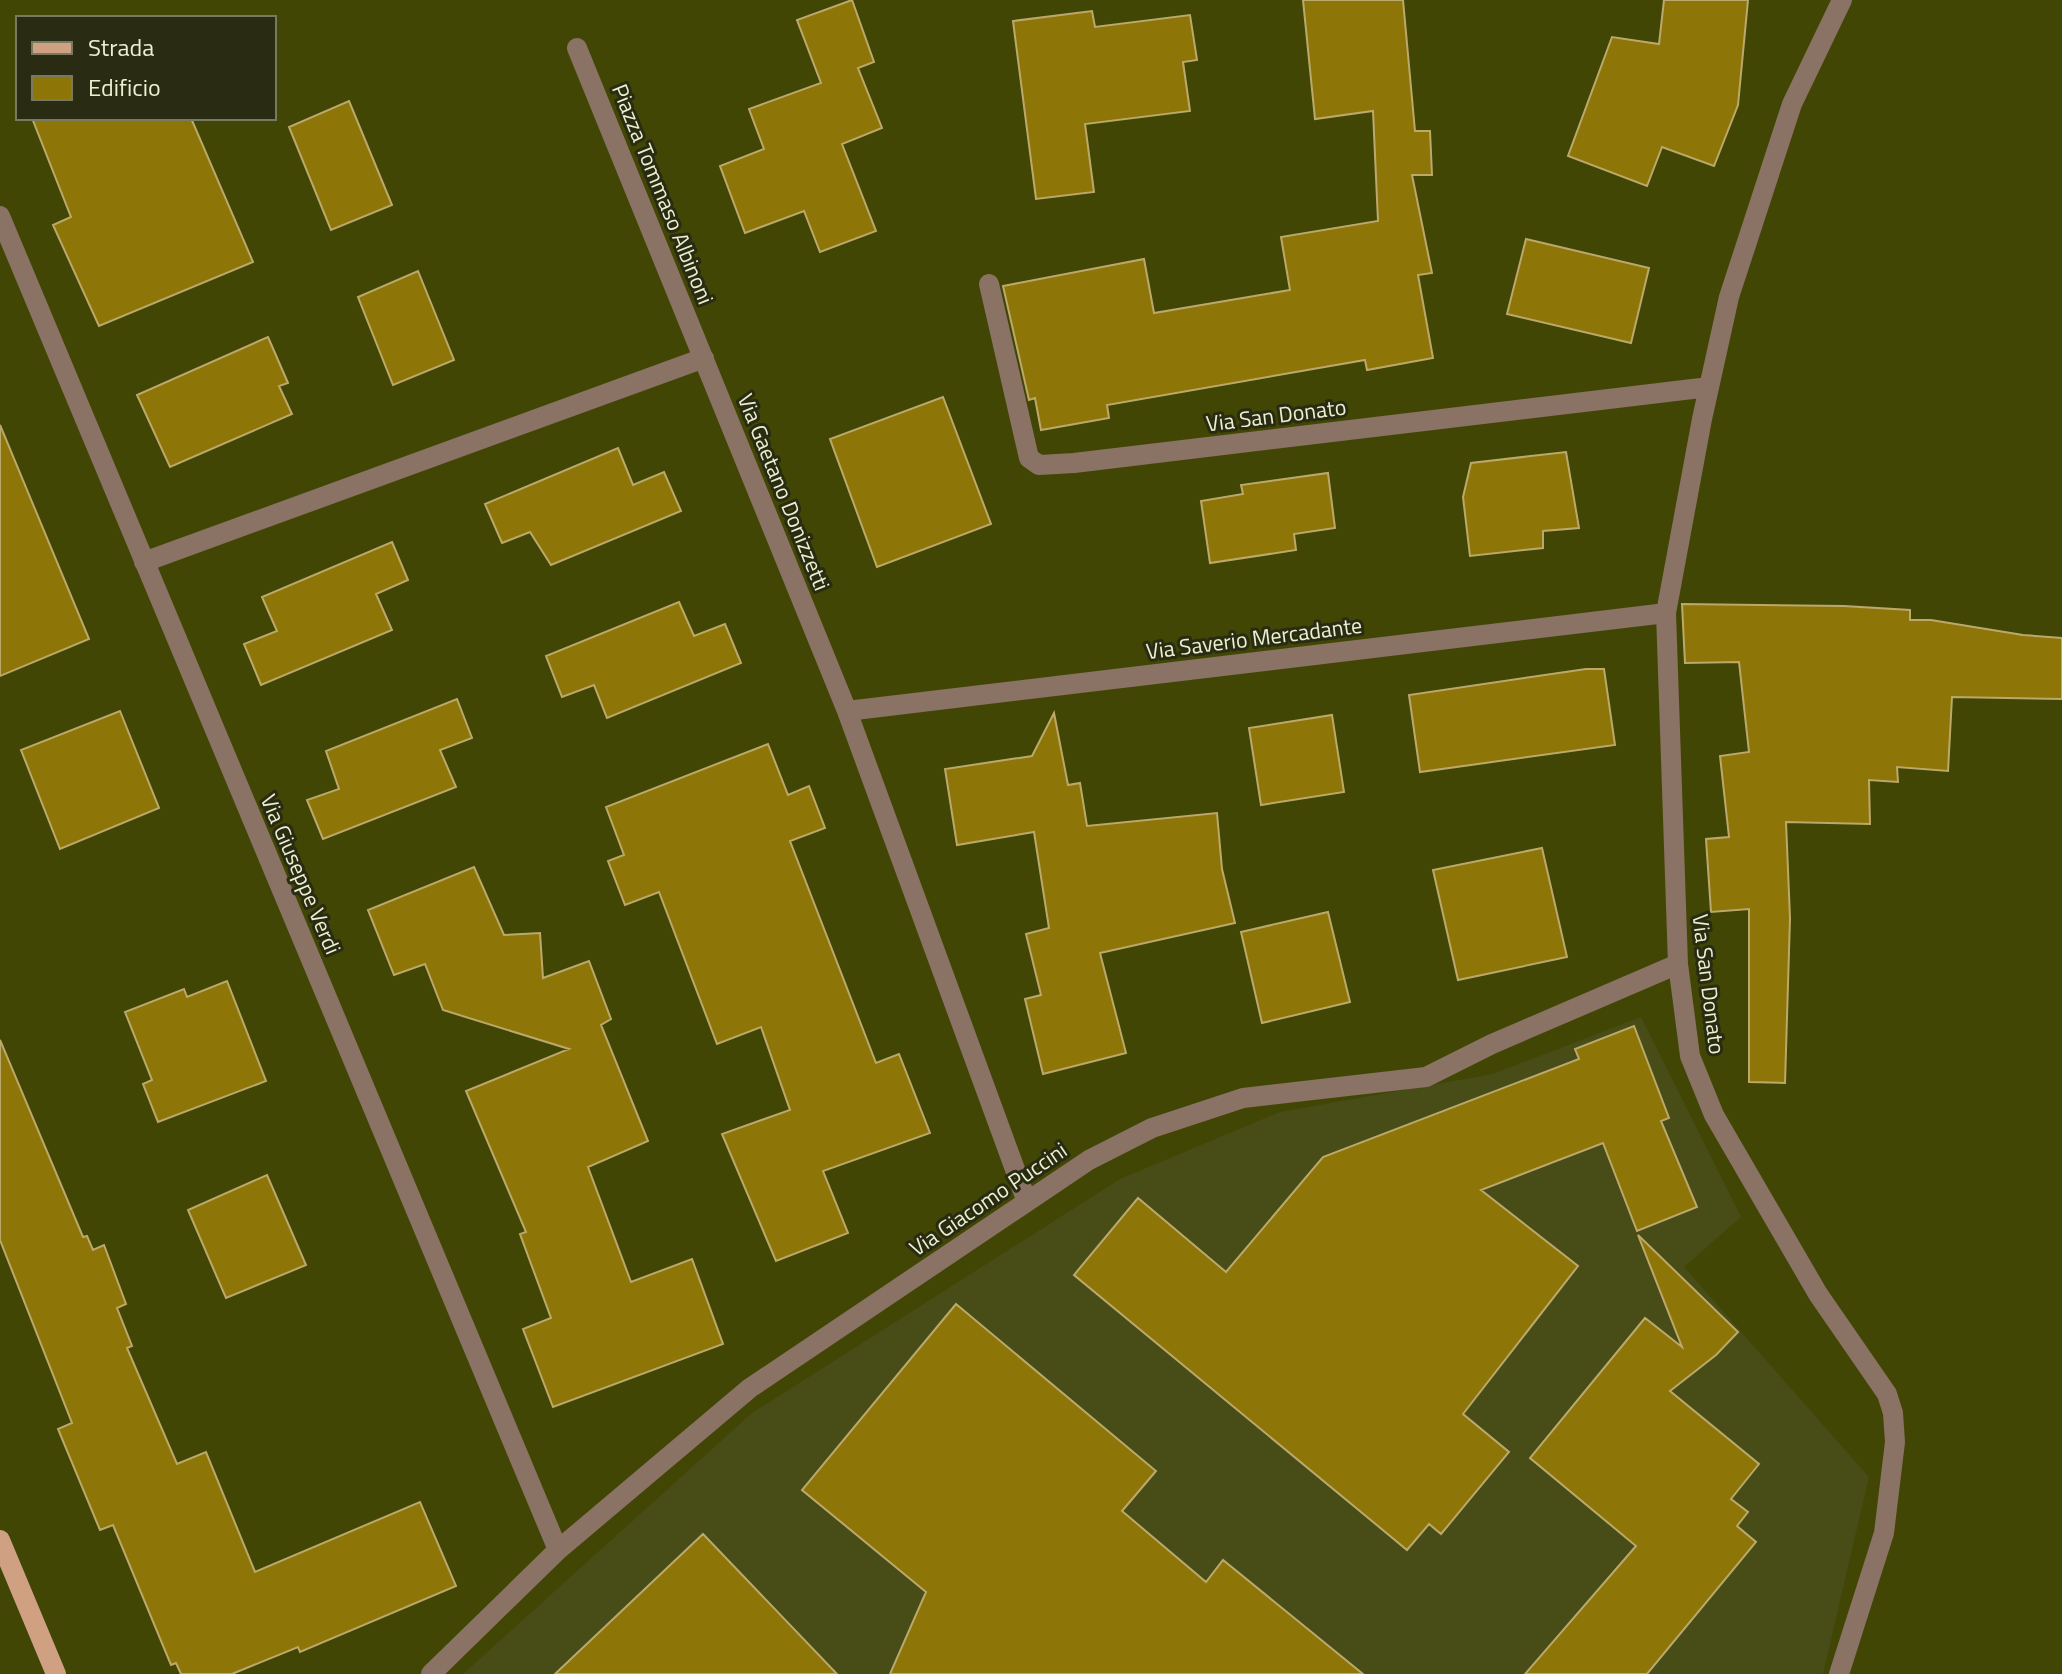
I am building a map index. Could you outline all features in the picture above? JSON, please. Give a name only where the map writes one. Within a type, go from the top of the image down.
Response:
[{"type":"main road","points":[[0,1540],[56,1674]]},
{"type":"street","name":"Via San Donato","points":[[1839,1674],[1884,1533],[1895,1442],[1893,1413],[1887,1394],[1818,1294],[1714,1115],[1690,1056],[1678,964],[1666,613],[1729,297],[1792,104],[1842,0]]},
{"type":"street","name":"Piazza Tommaso Albinoni","points":[[577,48],[704,358]]},
{"type":"street","name":"Via Giuseppe Verdi","points":[[0,216],[558,1550]]},
{"type":"street","name":"Via San Donato","points":[[989,284],[1029,458],[1039,465],[1709,387]]},
{"type":"street","points":[[144,562],[704,358]]},
{"type":"street","name":"Via Gaetano Donizzetti","points":[[704,358],[847,711],[1027,1202]]},
{"type":"street","name":"Via Saverio Mercadante","points":[[847,711],[1666,613]]},
{"type":"street","name":"Via Giacomo Puccini","points":[[431,1674],[558,1550],[750,1388],[1089,1160],[1152,1128],[1243,1098],[1426,1077],[1492,1044],[1678,964]]},
{"type":"shaded area","points":[[1641,1017],[1741,1217],[1684,1267],[1869,1477],[1823,1674],[463,1674],[752,1413],[1120,1179],[1280,1112],[1493,1074]]},
{"type":"building","points":[[852,0],[874,62],[858,68],[882,128],[842,144],[876,231],[820,252],[804,211],[745,233],[720,166],[764,149],[749,109],[821,83],[797,20]]},
{"type":"building","points":[[1303,0],[1403,0],[1415,131],[1430,131],[1432,175],[1412,175],[1432,273],[1418,275],[1433,358],[1367,370],[1365,360],[1107,405],[1109,418],[1041,430],[1035,398],[1029,400],[1003,286],[1144,259],[1154,313],[1290,290],[1281,237],[1378,221],[1373,111],[1315,119]]},
{"type":"building","points":[[1664,0],[1748,0],[1738,105],[1714,166],[1662,147],[1647,186],[1568,156],[1612,37],[1659,44]]},
{"type":"building","points":[[1092,11],[1095,27],[1190,15],[1197,60],[1183,62],[1190,111],[1085,124],[1094,192],[1036,199],[1013,21]]},
{"type":"building","points":[[349,101],[392,205],[331,230],[289,127]]},
{"type":"building","points":[[33,120],[192,120],[253,262],[99,326],[53,225],[71,217]]},
{"type":"building","points":[[1526,239],[1649,268],[1631,343],[1507,314]]},
{"type":"building","points":[[418,271],[454,360],[393,385],[358,297]]},
{"type":"building","points":[[268,337],[288,383],[279,386],[292,414],[170,467],[137,395]]},
{"type":"building","points":[[943,397],[991,524],[877,567],[830,439]]},
{"type":"building","points":[[0,425],[89,639],[0,676]]},
{"type":"building","points":[[618,448],[633,485],[664,472],[681,511],[551,565],[530,532],[502,543],[485,504]]},
{"type":"building","points":[[1566,452],[1579,528],[1543,531],[1543,548],[1470,556],[1463,497],[1471,463]]},
{"type":"building","points":[[1328,473],[1335,528],[1294,534],[1296,550],[1210,563],[1201,501],[1243,494],[1241,485]]},
{"type":"building","points":[[392,542],[408,580],[376,594],[392,630],[261,685],[244,644],[277,631],[262,597]]},
{"type":"building","points":[[679,602],[694,636],[725,624],[741,663],[607,718],[594,685],[562,697],[546,656]]},
{"type":"building","points":[[1682,604],[1910,610],[1910,620],[1931,620],[2062,638],[2062,699],[1952,697],[1948,771],[1897,767],[1898,782],[1869,780],[1870,824],[1786,822],[1790,918],[1785,1083],[1749,1082],[1749,909],[1711,912],[1706,839],[1729,837],[1720,756],[1749,752],[1739,662],[1685,663]]},
{"type":"building","points":[[1604,669],[1615,745],[1420,772],[1409,695]]},
{"type":"building","points":[[457,699],[472,738],[440,750],[456,787],[323,839],[307,800],[339,789],[326,751]]},
{"type":"building","points":[[120,711],[159,808],[60,849],[21,750]]},
{"type":"building","points":[[1054,713],[1068,785],[1080,783],[1087,826],[1217,813],[1222,869],[1235,923],[1100,953],[1126,1053],[1043,1074],[1025,999],[1041,995],[1026,934],[1049,928],[1034,832],[957,845],[945,769],[1032,756]]},
{"type":"building","points":[[1332,715],[1344,792],[1261,805],[1249,728]]},
{"type":"building","points":[[768,744],[788,795],[809,786],[825,828],[790,841],[876,1063],[899,1054],[930,1133],[823,1171],[848,1233],[776,1261],[722,1134],[790,1110],[761,1027],[717,1044],[659,892],[625,905],[608,861],[624,855],[606,807]]},
{"type":"building","points":[[1542,848],[1567,957],[1458,980],[1433,870]]},
{"type":"building","points":[[474,867],[504,935],[540,933],[543,978],[589,961],[611,1019],[601,1025],[648,1141],[588,1167],[631,1282],[692,1259],[723,1344],[553,1407],[523,1329],[551,1318],[520,1234],[526,1232],[466,1091],[569,1049],[443,1010],[425,964],[394,975],[368,910]]},
{"type":"building","points":[[1328,912],[1350,1002],[1262,1023],[1241,932]]},
{"type":"building","points":[[227,981],[266,1081],[158,1122],[143,1084],[152,1080],[125,1012],[184,989],[187,997]]},
{"type":"building","points":[[1634,1026],[1669,1118],[1661,1121],[1697,1207],[1637,1231],[1603,1143],[1481,1190],[1578,1266],[1463,1414],[1509,1452],[1441,1534],[1429,1524],[1407,1550],[1074,1275],[1138,1198],[1226,1272],[1323,1157],[1579,1059],[1575,1049]]},
{"type":"building","points":[[0,1040],[83,1237],[87,1236],[93,1250],[104,1245],[126,1304],[117,1308],[132,1346],[127,1348],[177,1464],[206,1452],[255,1572],[420,1502],[456,1586],[300,1652],[298,1647],[232,1674],[181,1674],[176,1663],[171,1665],[113,1525],[100,1530],[58,1429],[72,1423],[0,1240]]},
{"type":"building","points":[[267,1175],[306,1265],[226,1298],[188,1210]]},
{"type":"building","points":[[1638,1235],[1738,1332],[1716,1355],[1670,1391],[1759,1464],[1731,1499],[1748,1512],[1737,1526],[1756,1542],[1647,1674],[1525,1674],[1636,1546],[1530,1458],[1645,1318],[1682,1347]]},
{"type":"building","points":[[956,1304],[1156,1471],[1122,1511],[1206,1582],[1223,1560],[1363,1674],[890,1674],[926,1592],[802,1490]]},
{"type":"building","points":[[703,1534],[837,1674],[555,1674]]}]
